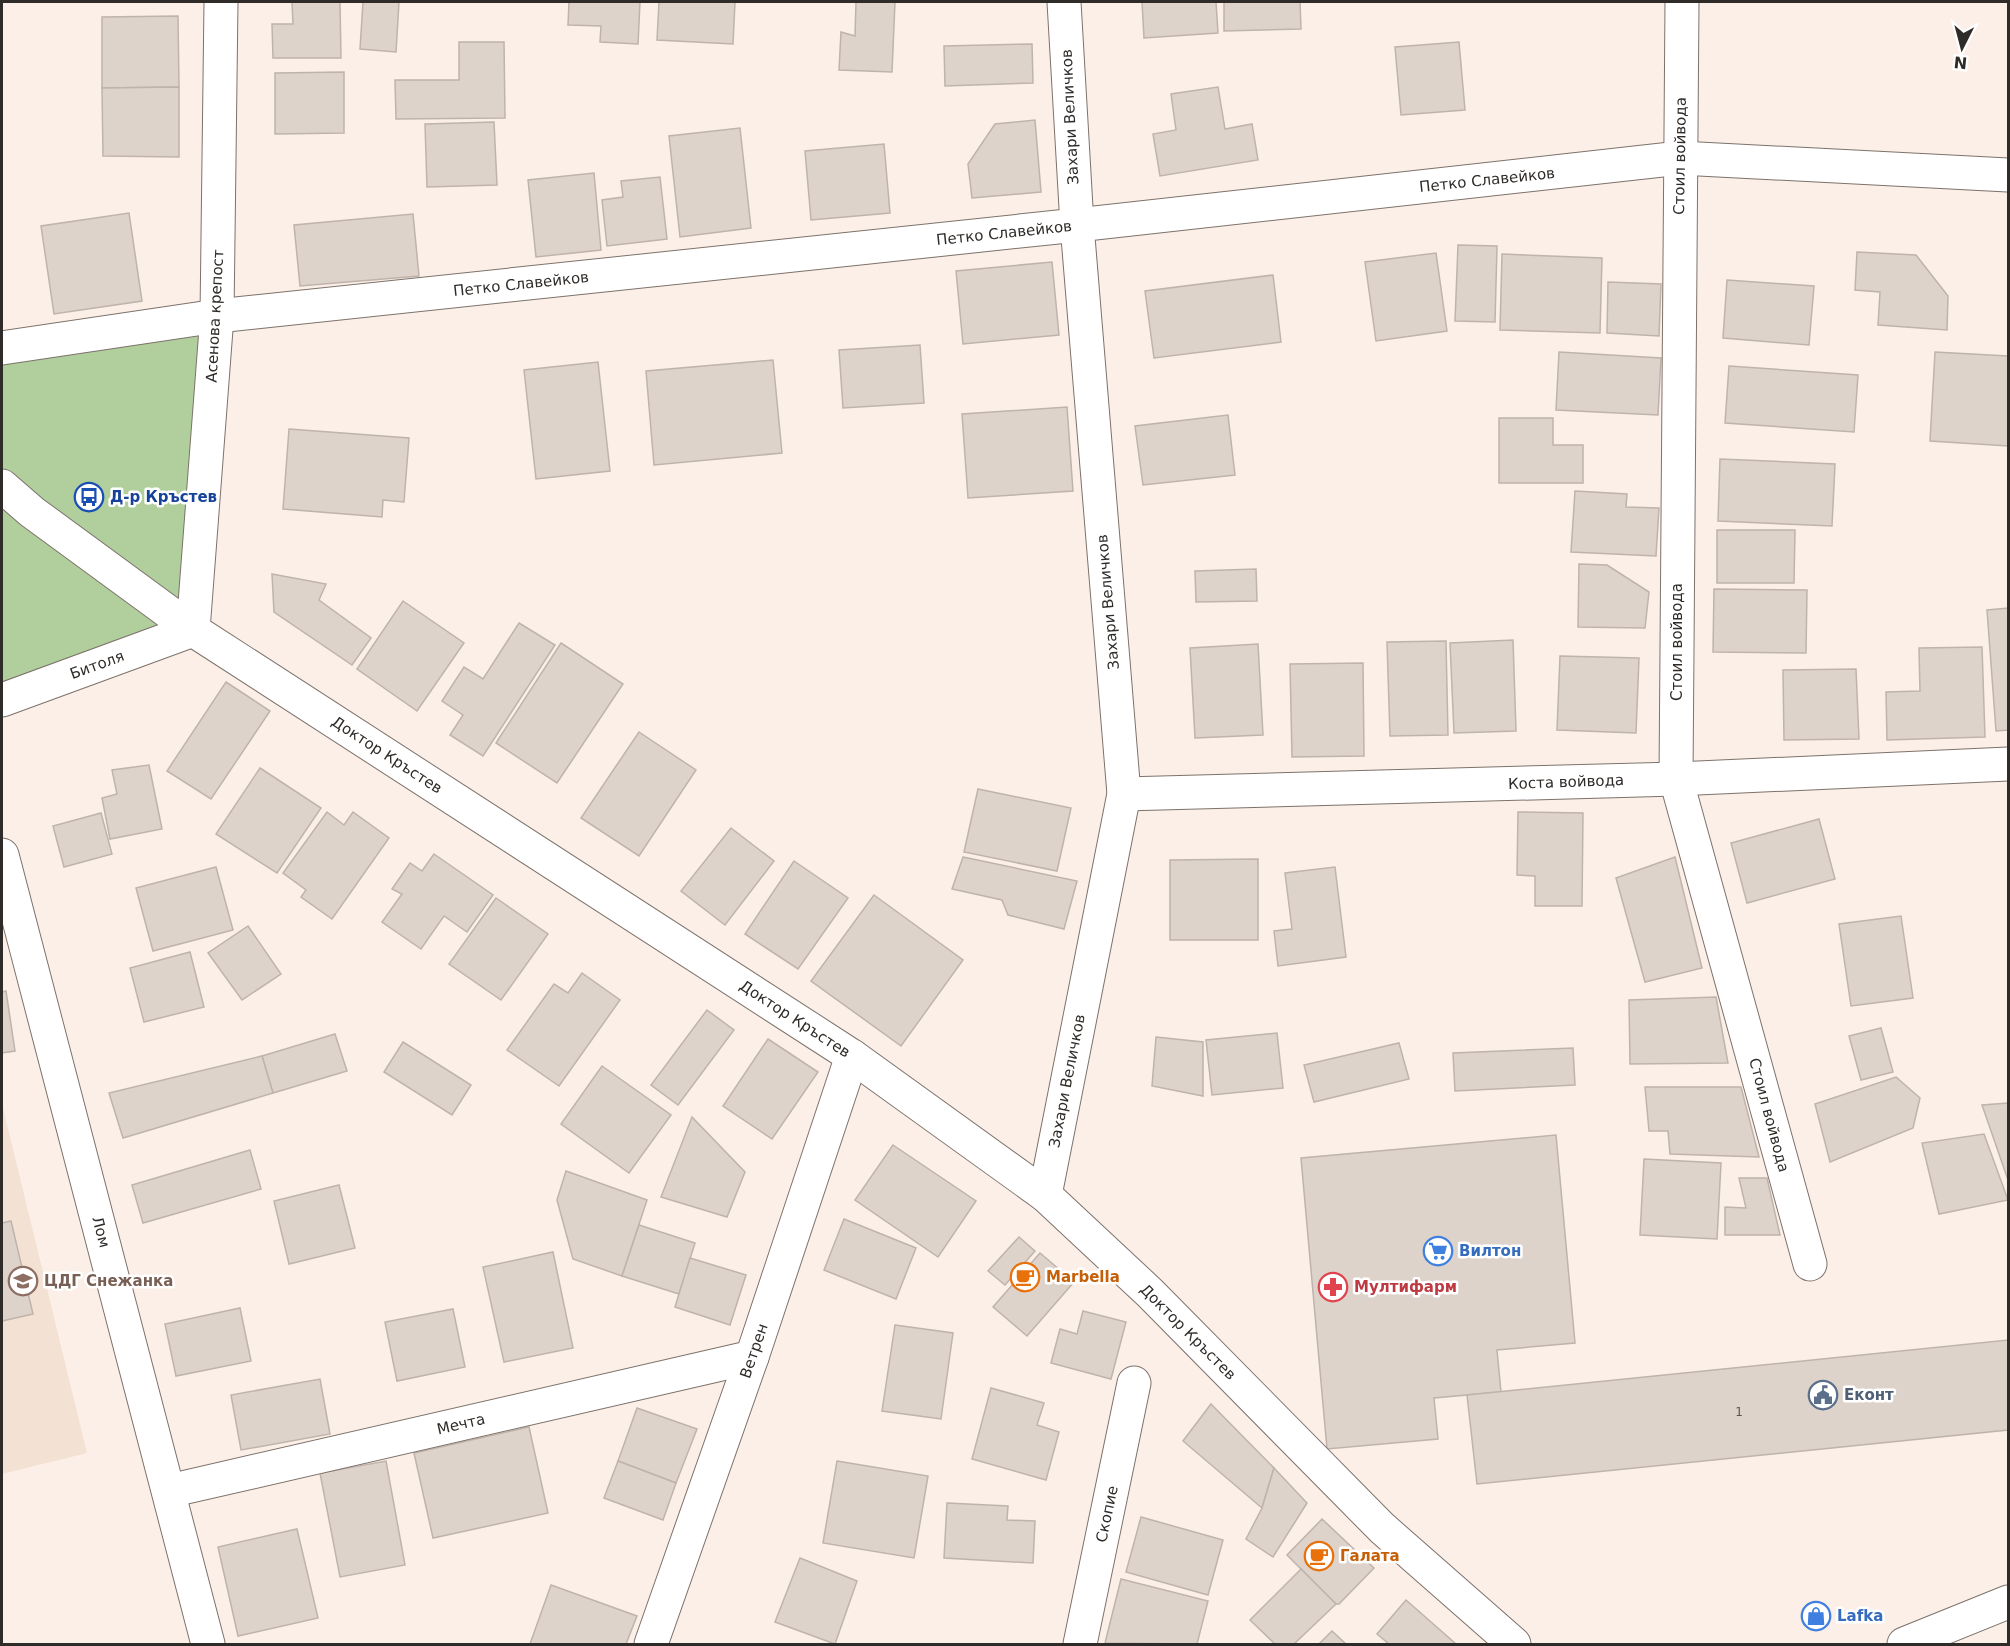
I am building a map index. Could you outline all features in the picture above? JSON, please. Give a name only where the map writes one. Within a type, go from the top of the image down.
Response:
[{"type":"street","name":"Асенова крепост","points":[[193,630],[217,316],[221,2]]},
{"type":"street","name":"Захари Величков","points":[[1045,1195],[1124,794],[1077,225],[1064,2]]},
{"type":"street","name":"Стоил войвода","points":[[1682,2],[1676,779],[1810,1264]]},
{"type":"street","name":"Петко Славейков","points":[[2,348],[217,316],[1077,225],[1680,158],[2008,175]]},
{"type":"street","name":"Доктор Кръстев","points":[[2,486],[32,512],[193,630],[852,1056],[1045,1195],[1150,1293],[1382,1528],[1514,1644]]},
{"type":"street","name":"Битоля","points":[[2,700],[193,630]]},
{"type":"street","name":"Коста войвода","points":[[1124,794],[1676,779],[2008,764]]},
{"type":"street","name":"Лом","points":[[2,855],[208,1644]]},
{"type":"street","name":"Ветрен","points":[[651,1644],[752,1358],[852,1056]]},
{"type":"street","name":"Мечта","points":[[169,1491],[752,1358]]},
{"type":"street","name":"Скопие","points":[[1080,1644],[1134,1383]]},
{"type":"street","points":[[1904,1644],[2008,1602]]},
{"type":"shaded area","name":"ЦДГ Снежанка","points":[[2,1109],[87,1453],[2,1474]]},
{"type":"green space","points":[[217,316],[193,630],[2,700],[2,348]]},
{"type":"building","points":[[292,2],[340,2],[341,58],[273,58],[272,24],[293,24]]},
{"type":"building","points":[[363,2],[399,2],[396,52],[360,49]]},
{"type":"building","points":[[569,2],[640,2],[638,44],[600,42],[601,26],[568,25]]},
{"type":"building","points":[[659,2],[735,2],[733,44],[657,40]]},
{"type":"building","points":[[856,2],[895,2],[892,72],[839,70],[841,32],[855,36]]},
{"type":"building","points":[[1142,2],[1216,2],[1218,33],[1144,38]]},
{"type":"building","points":[[1224,2],[1300,2],[1301,29],[1224,31]]},
{"type":"building","points":[[178,16],[179,87],[102,88],[102,17]]},
{"type":"building","points":[[459,42],[504,42],[505,118],[396,119],[395,80],[459,80]]},
{"type":"building","points":[[1459,42],[1465,110],[1401,115],[1395,47]]},
{"type":"building","points":[[1032,44],[1033,83],[945,86],[944,46]]},
{"type":"building","points":[[344,72],[344,133],[275,134],[275,73]]},
{"type":"building","points":[[179,87],[179,157],[103,156],[102,88]]},
{"type":"building","points":[[1218,87],[1225,129],[1252,124],[1258,160],[1160,176],[1153,134],[1176,130],[1171,94]]},
{"type":"building","points":[[1035,120],[1041,192],[972,198],[968,164],[995,124]]},
{"type":"building","points":[[494,122],[497,185],[427,187],[425,124]]},
{"type":"building","points":[[740,128],[751,228],[680,237],[669,136]]},
{"type":"building","points":[[884,144],[890,213],[811,220],[805,151]]},
{"type":"building","points":[[594,173],[601,250],[536,257],[528,180]]},
{"type":"building","points":[[660,177],[667,239],[607,246],[602,200],[623,197],[621,181]]},
{"type":"building","points":[[129,213],[142,301],[54,314],[41,226]]},
{"type":"building","points":[[413,214],[419,276],[300,286],[294,225]]},
{"type":"building","points":[[1458,245],[1497,246],[1495,322],[1455,321]]},
{"type":"building","points":[[1857,252],[1916,255],[1948,296],[1947,330],[1878,325],[1880,292],[1855,290]]},
{"type":"building","points":[[1436,253],[1447,331],[1376,341],[1365,262]]},
{"type":"building","points":[[1502,254],[1602,258],[1600,333],[1500,330]]},
{"type":"building","points":[[1052,262],[1059,335],[963,344],[956,271]]},
{"type":"building","points":[[1273,275],[1281,342],[1154,358],[1145,291]]},
{"type":"building","points":[[1727,280],[1814,286],[1809,345],[1723,338]]},
{"type":"building","points":[[1608,282],[1661,284],[1659,336],[1607,333]]},
{"type":"building","points":[[920,345],[924,403],[843,408],[839,350]]},
{"type":"building","points":[[1559,352],[1661,358],[1658,415],[1556,410]]},
{"type":"building","points":[[1935,352],[2008,356],[2008,446],[1930,441]]},
{"type":"building","points":[[773,360],[782,453],[654,465],[646,371]]},
{"type":"building","points":[[598,362],[610,471],[536,479],[524,370]]},
{"type":"building","points":[[1729,366],[1858,375],[1854,432],[1725,423]]},
{"type":"building","points":[[1067,407],[1073,491],[968,498],[962,414]]},
{"type":"building","points":[[1228,415],[1235,475],[1143,485],[1135,426]]},
{"type":"building","points":[[1499,418],[1553,418],[1553,445],[1583,445],[1583,483],[1499,483]]},
{"type":"building","points":[[289,429],[409,438],[404,502],[383,500],[382,517],[283,509]]},
{"type":"building","points":[[1720,459],[1835,464],[1832,526],[1718,521]]},
{"type":"building","points":[[1575,491],[1627,494],[1626,507],[1659,508],[1656,556],[1571,552]]},
{"type":"building","points":[[1717,530],[1795,530],[1794,583],[1717,583]]},
{"type":"building","points":[[1579,564],[1607,565],[1649,592],[1645,628],[1578,627]]},
{"type":"building","points":[[1256,569],[1257,601],[1196,602],[1195,571]]},
{"type":"building","points":[[272,574],[326,584],[319,600],[371,638],[352,665],[274,612]]},
{"type":"building","points":[[1714,589],[1807,590],[1806,653],[1713,652]]},
{"type":"building","points":[[403,601],[464,643],[417,711],[357,669]]},
{"type":"building","points":[[2008,608],[2008,730],[1996,731],[1987,610]]},
{"type":"building","points":[[519,623],[555,645],[483,756],[450,735],[463,715],[442,701],[464,667],[483,679]]},
{"type":"building","points":[[1513,640],[1516,731],[1454,733],[1450,643]]},
{"type":"building","points":[[1446,641],[1448,735],[1390,736],[1387,642]]},
{"type":"building","points":[[561,643],[623,684],[557,783],[496,743]]},
{"type":"building","points":[[1258,644],[1263,735],[1195,738],[1190,648]]},
{"type":"building","points":[[1982,647],[1985,737],[1887,740],[1886,692],[1920,691],[1919,648]]},
{"type":"building","points":[[1560,656],[1639,658],[1636,733],[1557,730]]},
{"type":"building","points":[[1363,663],[1364,756],[1292,757],[1290,664]]},
{"type":"building","points":[[1856,669],[1859,739],[1784,740],[1783,670]]},
{"type":"building","points":[[226,682],[270,711],[211,799],[167,771]]},
{"type":"building","points":[[639,732],[696,770],[639,856],[581,818]]},
{"type":"building","points":[[149,765],[162,829],[110,839],[102,798],[117,794],[112,770]]},
{"type":"building","points":[[260,768],[321,808],[277,873],[216,834]]},
{"type":"building","points":[[978,789],[1071,808],[1057,871],[964,852]]},
{"type":"building","points":[[327,812],[344,825],[353,812],[389,838],[332,919],[301,897],[306,890],[283,873]]},
{"type":"building","points":[[1518,812],[1583,813],[1582,906],[1535,906],[1535,876],[1517,875]]},
{"type":"building","points":[[101,813],[112,854],[64,867],[53,826]]},
{"type":"building","points":[[1819,819],[1835,879],[1747,903],[1731,843]]},
{"type":"building","points":[[731,828],[774,861],[725,925],[681,891]]},
{"type":"building","points":[[434,854],[493,895],[467,932],[444,916],[421,949],[382,922],[402,894],[392,889],[410,863],[422,871]]},
{"type":"building","points":[[963,857],[1077,881],[1064,929],[1008,915],[1002,900],[952,889]]},
{"type":"building","points":[[1675,857],[1702,968],[1645,982],[1616,878]]},
{"type":"building","points":[[1258,859],[1258,940],[1170,940],[1170,860]]},
{"type":"building","points":[[794,861],[848,898],[798,969],[745,934]]},
{"type":"building","points":[[216,867],[233,930],[153,951],[136,888]]},
{"type":"building","points":[[1335,867],[1346,957],[1278,966],[1274,931],[1292,929],[1285,873]]},
{"type":"building","points":[[874,895],[963,960],[901,1046],[811,981]]},
{"type":"building","points":[[496,898],[548,934],[501,1000],[449,964]]},
{"type":"building","points":[[1901,916],[1913,998],[1851,1006],[1839,924]]},
{"type":"building","points":[[248,926],[281,974],[242,1000],[208,953]]},
{"type":"building","points":[[190,952],[204,1007],[144,1022],[130,968]]},
{"type":"building","points":[[582,973],[620,1000],[559,1086],[507,1050],[554,984],[568,993]]},
{"type":"building","points":[[6,991],[15,1051],[2,1053],[2,992]]},
{"type":"building","points":[[1716,997],[1728,1063],[1630,1064],[1629,1000]]},
{"type":"building","points":[[707,1010],[734,1030],[678,1105],[651,1085]]},
{"type":"building","points":[[1881,1028],[1893,1072],[1861,1080],[1849,1036]]},
{"type":"building","points":[[1277,1033],[1283,1088],[1212,1095],[1206,1040]]},
{"type":"building","points":[[335,1034],[347,1071],[273,1093],[262,1056]]},
{"type":"building","points":[[1156,1037],[1203,1042],[1203,1096],[1152,1086]]},
{"type":"building","points":[[768,1039],[818,1072],[772,1139],[723,1106]]},
{"type":"building","points":[[403,1042],[471,1085],[452,1115],[384,1072]]},
{"type":"building","points":[[1399,1043],[1409,1079],[1314,1102],[1304,1065]]},
{"type":"building","points":[[1573,1048],[1575,1085],[1455,1091],[1453,1053]]},
{"type":"building","points":[[262,1056],[273,1093],[123,1138],[109,1093]]},
{"type":"building","points":[[602,1066],[671,1115],[629,1173],[561,1124]]},
{"type":"building","points":[[1896,1077],[1920,1098],[1913,1128],[1830,1162],[1815,1104]]},
{"type":"building","points":[[1645,1087],[1741,1087],[1759,1157],[1670,1154],[1668,1131],[1649,1131]]},
{"type":"building","points":[[2008,1103],[2008,1180],[1982,1105]]},
{"type":"building","points":[[692,1117],[745,1172],[727,1217],[661,1197]]},
{"type":"building","points":[[1984,1134],[2008,1200],[1939,1214],[1922,1143]]},
{"type":"building","name":"Вилтон","points":[[1556,1135],[1575,1343],[1497,1350],[1501,1392],[1434,1398],[1438,1439],[1327,1449],[1301,1158]]},
{"type":"building","points":[[893,1145],[976,1201],[938,1257],[855,1200]]},
{"type":"building","points":[[250,1150],[261,1189],[143,1223],[132,1185]]},
{"type":"building","points":[[1644,1159],[1721,1163],[1717,1239],[1640,1235]]},
{"type":"building","points":[[566,1171],[647,1200],[622,1276],[573,1259],[557,1200]]},
{"type":"building","points":[[1739,1178],[1767,1178],[1780,1235],[1725,1235],[1725,1207],[1746,1208]]},
{"type":"building","points":[[339,1185],[355,1248],[289,1264],[274,1201]]},
{"type":"building","points":[[844,1219],[916,1248],[896,1299],[824,1270]]},
{"type":"building","points":[[11,1221],[33,1314],[2,1321],[2,1223]]},
{"type":"building","points":[[639,1225],[695,1243],[679,1294],[622,1276]]},
{"type":"building","points":[[1019,1237],[1035,1251],[1005,1285],[988,1271]]},
{"type":"building","points":[[553,1252],[573,1348],[504,1362],[483,1267]]},
{"type":"building","points":[[1040,1253],[1074,1282],[1027,1336],[993,1307]]},
{"type":"building","points":[[690,1258],[746,1275],[730,1325],[675,1307]]},
{"type":"building","points":[[240,1308],[251,1361],[176,1376],[165,1324]]},
{"type":"building","points":[[453,1309],[465,1367],[397,1381],[385,1322]]},
{"type":"building","points":[[1083,1311],[1126,1322],[1111,1379],[1051,1363],[1060,1329],[1077,1334]]},
{"type":"building","points":[[895,1325],[953,1333],[941,1419],[882,1411]]},
{"type":"building","points":[[2008,1340],[2008,1430],[1477,1484],[1467,1395]]},
{"type":"building","points":[[320,1379],[330,1434],[241,1450],[231,1395]]},
{"type":"building","points":[[991,1388],[1044,1403],[1037,1425],[1059,1432],[1046,1480],[972,1459]]},
{"type":"building","points":[[1211,1404],[1274,1468],[1262,1508],[1183,1441]]},
{"type":"building","points":[[637,1408],[697,1429],[676,1483],[618,1461]]},
{"type":"building","points":[[529,1427],[548,1513],[433,1538],[414,1453]]},
{"type":"building","points":[[386,1461],[405,1565],[340,1577],[320,1473]]},
{"type":"building","points":[[618,1461],[676,1483],[663,1520],[604,1498]]},
{"type":"building","points":[[837,1461],[928,1476],[914,1558],[823,1543]]},
{"type":"building","points":[[1274,1468],[1307,1503],[1273,1557],[1246,1539],[1262,1508]]},
{"type":"building","points":[[947,1503],[1008,1506],[1007,1520],[1035,1521],[1033,1563],[944,1558]]},
{"type":"building","points":[[1141,1517],[1223,1540],[1208,1595],[1126,1572]]},
{"type":"building","points":[[1322,1519],[1374,1568],[1339,1604],[1336,1604],[1287,1555]]},
{"type":"building","points":[[297,1529],[318,1618],[238,1636],[218,1547]]},
{"type":"building","points":[[800,1558],[857,1581],[835,1644],[775,1622]]},
{"type":"building","points":[[1301,1569],[1336,1604],[1294,1644],[1275,1644],[1250,1620]]},
{"type":"building","points":[[1121,1579],[1208,1601],[1197,1644],[1105,1643]]},
{"type":"building","points":[[551,1585],[637,1616],[626,1644],[530,1644]]},
{"type":"building","points":[[1406,1600],[1456,1644],[1389,1644],[1377,1634]]},
{"type":"building","points":[[1332,1631],[1346,1644],[1319,1644]]},
{"type":"place","name":"Д-р Кръстев","points":[[89,497]]},
{"type":"place","name":"Вилтон","points":[[1438,1251]]},
{"type":"place","name":"Marbella","points":[[1025,1277]]},
{"type":"place","name":"ЦДГ Снежанка","points":[[23,1281]]},
{"type":"place","name":"Мултифарм","points":[[1333,1287]]},
{"type":"place","name":"Еконт","points":[[1823,1395]]},
{"type":"place","name":"Галата","points":[[1319,1556]]},
{"type":"place","name":"Lafka","points":[[1816,1616]]}]
